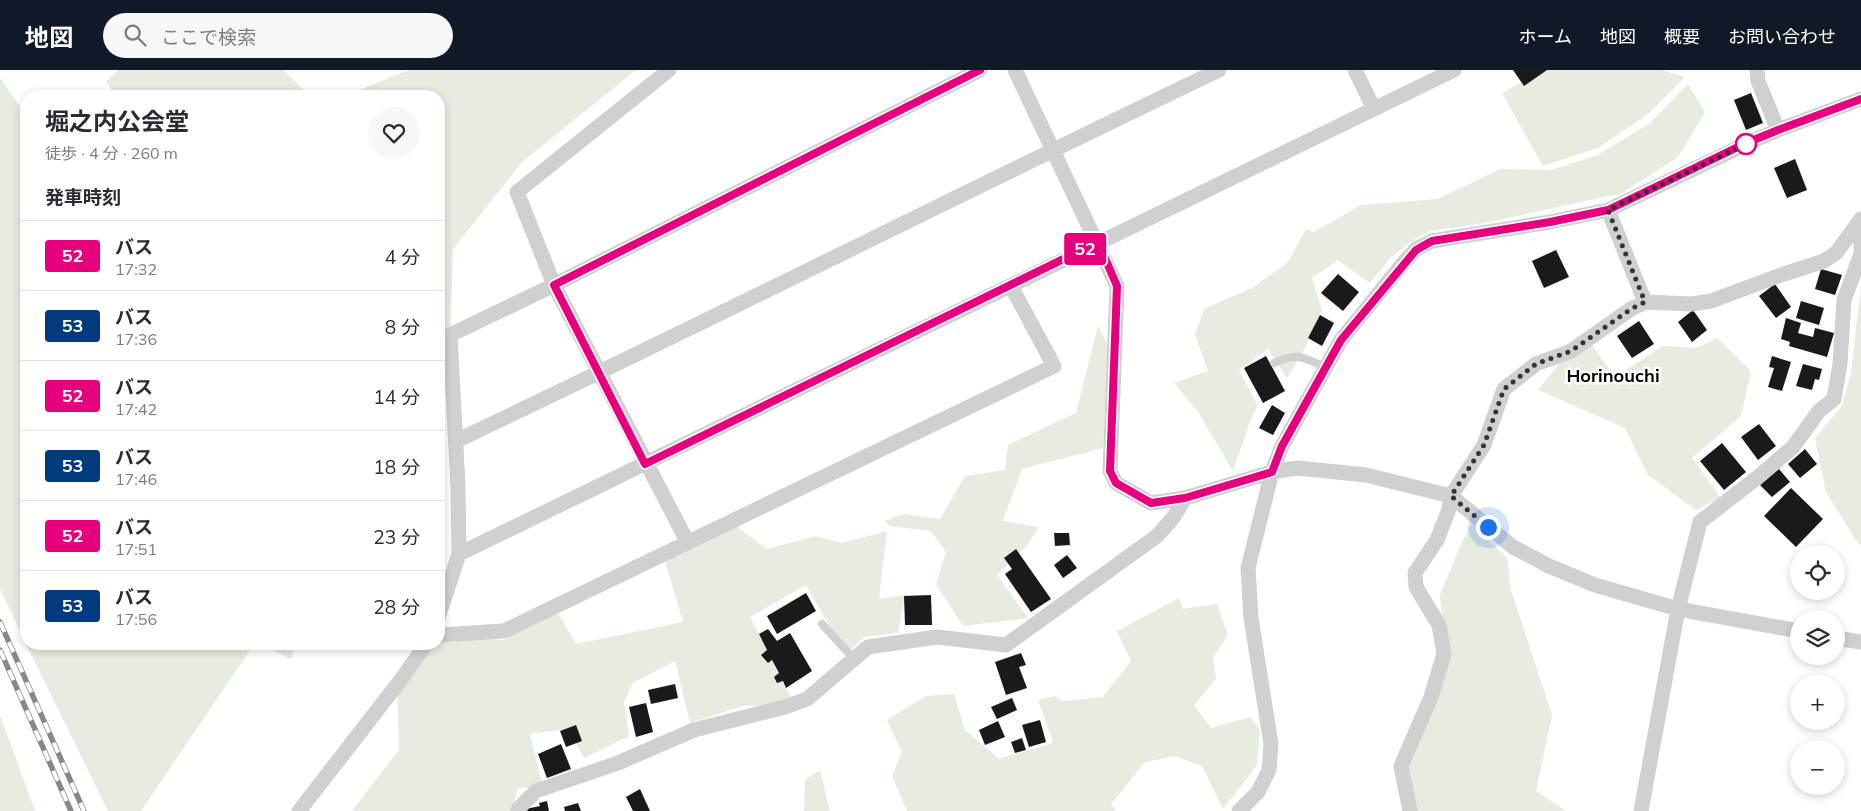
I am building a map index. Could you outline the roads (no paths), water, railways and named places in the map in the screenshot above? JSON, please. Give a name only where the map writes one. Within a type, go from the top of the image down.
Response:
[{"type":"street","points":[[669,70],[516,192],[554,285],[645,464],[688,543]]},
{"type":"street","points":[[445,598],[460,554],[450,335],[554,285],[980,70]]},
{"type":"street","points":[[1015,70],[1098,242],[1117,286],[1110,471],[1116,483],[1151,503],[1185,498],[1272,472],[1297,468],[1366,475],[1451,496],[1513,548],[1549,566],[1595,585],[1678,609],[1790,629]]},
{"type":"street","points":[[456,441],[1219,70]]},
{"type":"street","points":[[1355,70],[1374,109]]},
{"type":"street","points":[[460,554],[1454,70]]},
{"type":"street","points":[[1757,70],[1758,81],[1778,130]]},
{"type":"street","points":[[1239,811],[1258,792],[1269,770],[1272,744],[1251,618],[1248,568],[1272,472],[1282,446],[1341,340],[1416,250],[1432,241],[1550,222],[1608,210],[1778,130],[1861,99]]},
{"type":"street","points":[[1608,210],[1645,302]]},
{"type":"street","points":[[1410,811],[1401,766],[1431,697],[1444,654],[1439,625],[1416,587],[1415,573],[1437,540],[1449,509],[1451,496],[1484,445],[1504,389],[1536,364],[1571,351],[1631,309],[1645,302],[1692,304],[1711,301],[1824,261],[1836,253],[1861,219]]},
{"type":"street","points":[[1641,811],[1678,609],[1700,522],[1758,478],[1793,447],[1819,411],[1834,399],[1840,364],[1844,300],[1861,254],[1861,236]]},
{"type":"street","points":[[445,635],[504,631],[1054,366],[1011,286]]},
{"type":"street","points":[[516,810],[536,791],[618,763],[694,730],[786,707],[807,699],[868,647],[936,637],[1006,645],[1157,536],[1173,518],[1185,498]]},
{"type":"street","points":[[1845,639],[1861,642]]},
{"type":"street","points":[[299,811],[422,650]]},
{"type":"lane","points":[[1274,363],[1289,356],[1302,358],[1326,367]]},
{"type":"lane","points":[[822,624],[854,659]]},
{"type":"railway","points":[[0,622],[84,811]]},
{"type":"railway","points":[[0,650],[71,811]]},
{"type":"district","name":"Horinouchi","points":[[1613,375]]}]
